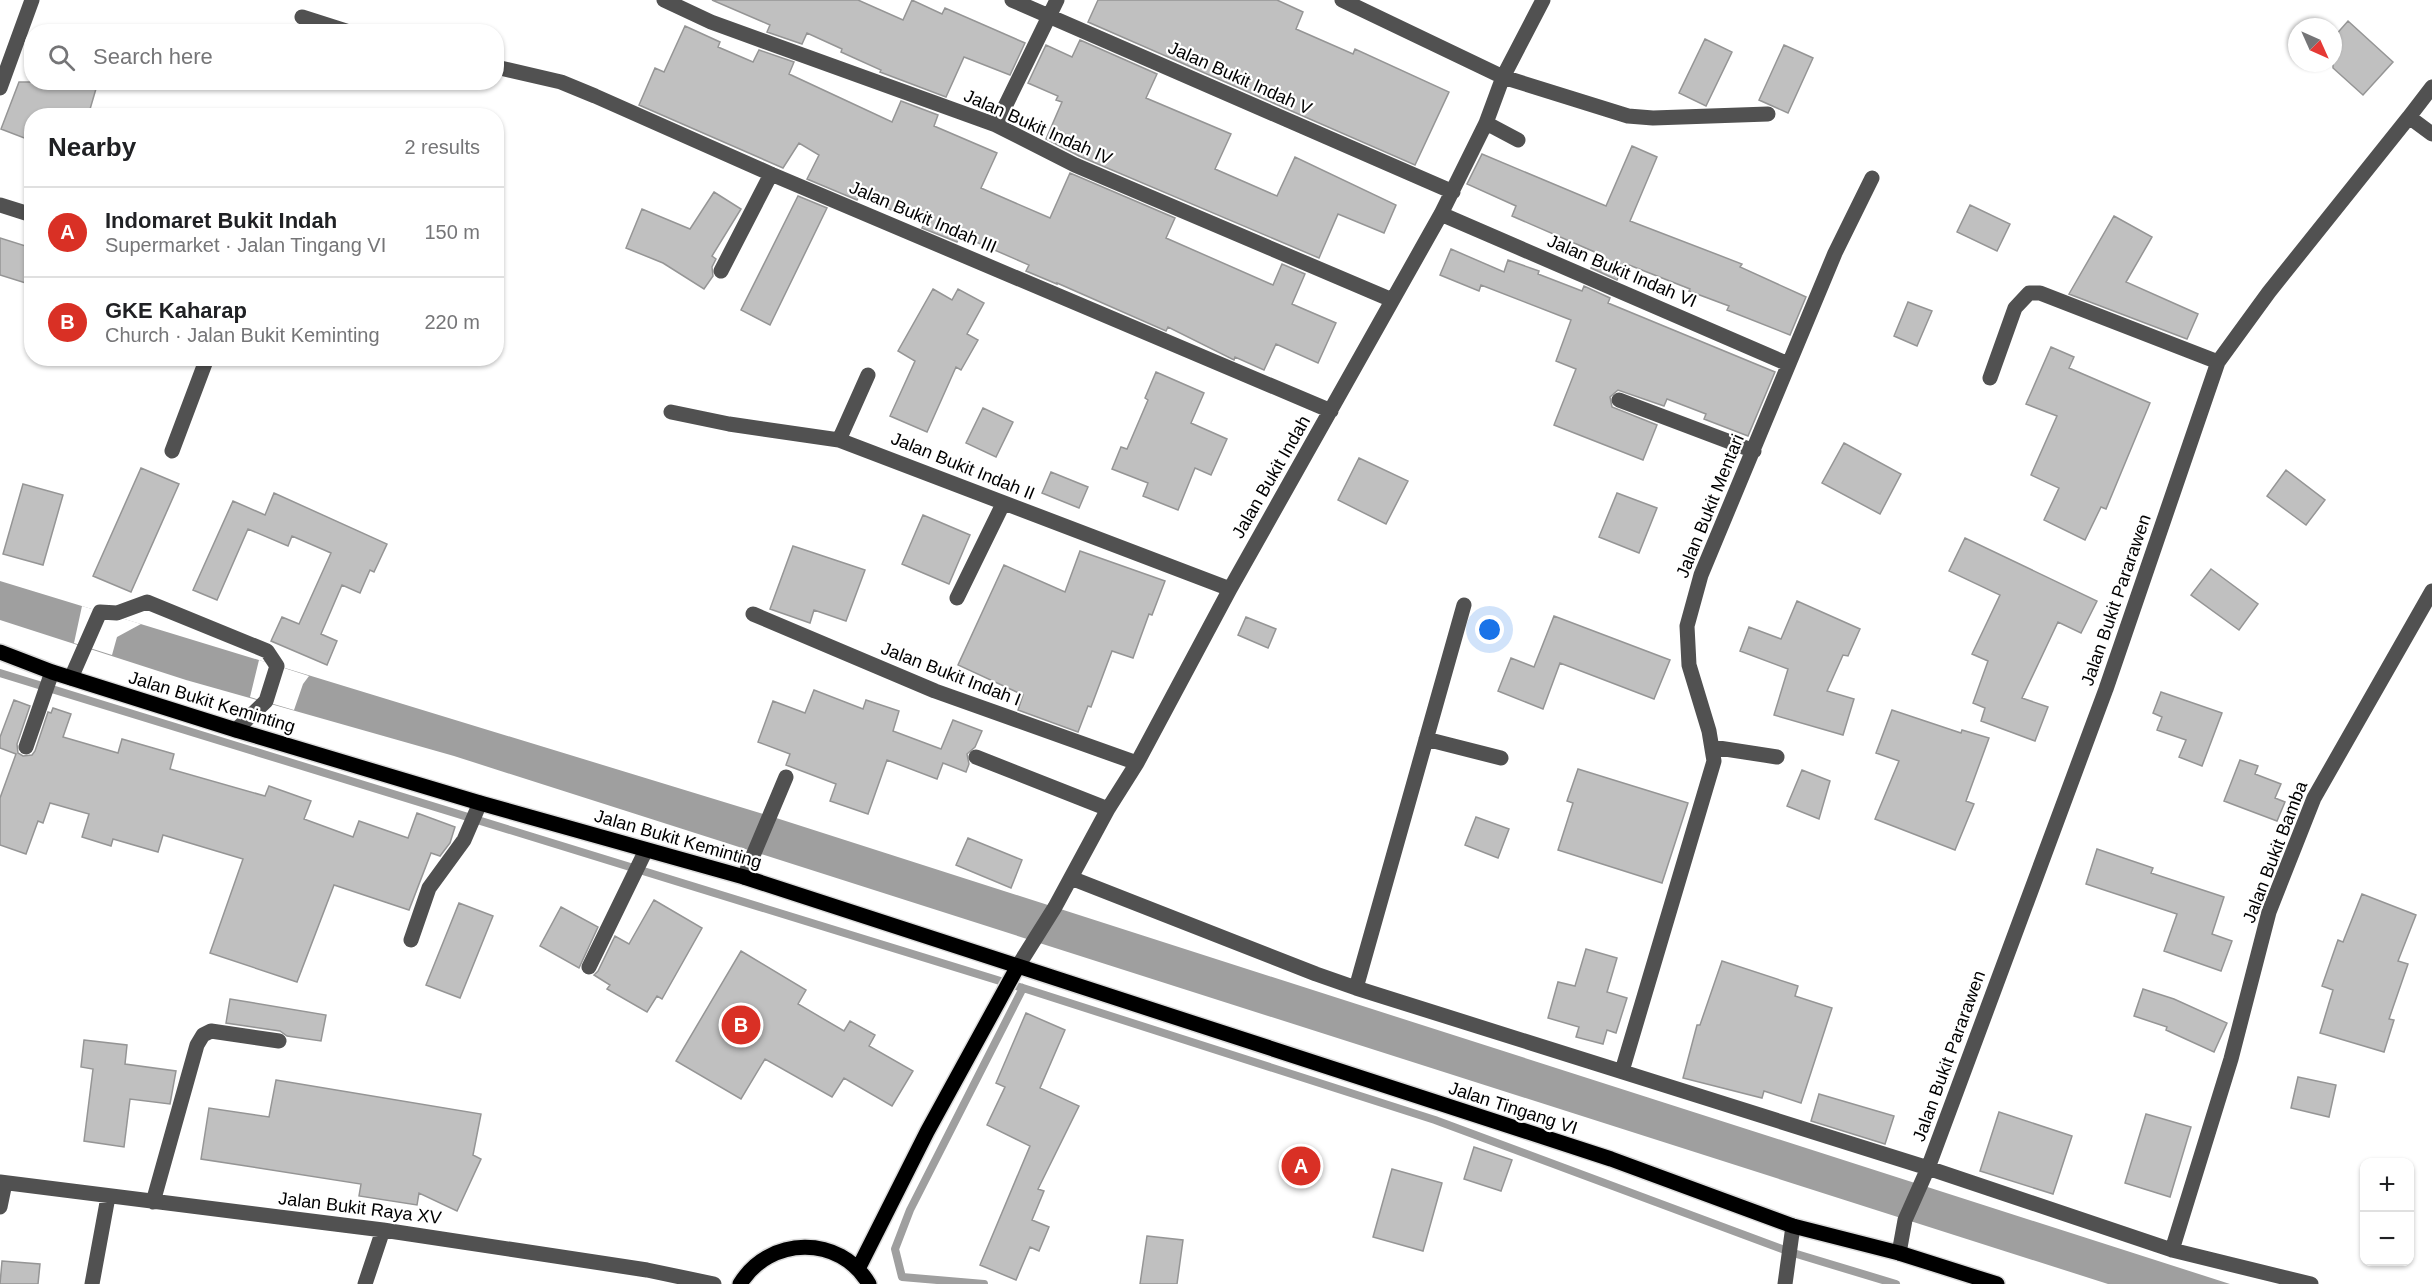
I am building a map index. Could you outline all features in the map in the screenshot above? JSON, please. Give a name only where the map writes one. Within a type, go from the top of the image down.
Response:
[{"type":"main road","name":"Jalan Bukit Keminting","points":[[0,651],[52,672],[236,730],[480,803],[744,877],[1018,966]]},
{"type":"main road","name":"Jalan Tingang VI","points":[[1018,966],[1611,1159],[1793,1226],[1899,1253],[1997,1284]]},
{"type":"main road","points":[[858,1269],[927,1132],[1018,966]]},
{"type":"main road","points":[[740,1284],[756,1264],[770,1255],[800,1246],[832,1251],[858,1269],[869,1284]]},
{"type":"street","points":[[0,88],[32,0]]},
{"type":"street","name":"Jalan Bukit Indah IV","points":[[664,0],[711,22],[996,125],[1075,165],[1392,300]]},
{"type":"street","name":"Jalan Bukit Indah V","points":[[1012,0],[1453,192]]},
{"type":"street","points":[[996,125],[1057,0]]},
{"type":"street","points":[[1342,0],[1503,77],[1628,116],[1680,118],[1768,114]]},
{"type":"street","name":"Jalan Bukit Indah","points":[[1018,966],[1055,907],[1108,810],[1137,763],[1230,589],[1453,192],[1486,123],[1503,77],[1543,0]]},
{"type":"street","points":[[302,17],[324,24]]},
{"type":"street","name":"Jalan Bukit Indah III","points":[[504,70],[561,82],[771,174],[1331,411]]},
{"type":"street","name":"Jalan Bukit Pararawen","points":[[1899,1253],[1905,1220],[1928,1168],[2106,689],[2218,362],[2432,87]]},
{"type":"street","points":[[2409,117],[2432,134]]},
{"type":"street","points":[[1486,123],[1518,140]]},
{"type":"street","points":[[721,272],[771,174]]},
{"type":"street","name":"Jalan Bukit Mentari","points":[[1622,1071],[1714,761],[1709,731],[1689,665],[1688,626],[1701,575],[1835,253],[1872,178]]},
{"type":"street","points":[[0,205],[24,212]]},
{"type":"street","name":"Jalan Bukit Indah VI","points":[[1441,214],[1788,364]]},
{"type":"street","points":[[1990,378],[2015,308],[2029,294],[2040,293],[2218,362]]},
{"type":"street","points":[[171,451],[204,366]]},
{"type":"street","points":[[839,440],[868,375]]},
{"type":"street","points":[[1619,400],[1754,452]]},
{"type":"street","name":"Jalan Bukit Indah II","points":[[671,412],[729,424],[839,440],[1230,589]]},
{"type":"street","points":[[957,598],[1002,504]]},
{"type":"street","name":"Jalan Bukit Bamba","points":[[2172,1250],[2231,1059],[2273,901],[2319,788],[2432,591]]},
{"type":"street","points":[[71,678],[100,612],[117,613],[147,602],[267,651],[277,666],[266,701],[236,730]]},
{"type":"street","points":[[1356,988],[1464,605]]},
{"type":"street","name":"Jalan Bukit Indah I","points":[[753,614],[935,691],[1137,763]]},
{"type":"street","points":[[26,747],[52,672]]},
{"type":"street","points":[[1426,739],[1501,758]]},
{"type":"street","points":[[1712,747],[1778,757]]},
{"type":"street","points":[[976,757],[1108,810]]},
{"type":"street","points":[[744,877],[786,777]]},
{"type":"street","points":[[411,940],[429,888],[464,840],[473,824],[480,803]]},
{"type":"street","points":[[589,967],[646,850]]},
{"type":"street","points":[[1071,878],[1356,988],[1928,1168],[2172,1250],[2311,1284]]},
{"type":"street","points":[[153,1202],[197,1045],[203,1035],[211,1031],[279,1041]]},
{"type":"street","points":[[0,1207],[2,1182]]},
{"type":"street","name":"Jalan Bukit Raya XV","points":[[2,1182],[383,1230],[646,1270],[714,1284]]},
{"type":"street","points":[[92,1284],[108,1197]]},
{"type":"street","points":[[1785,1284],[1793,1226]]},
{"type":"street","points":[[365,1284],[383,1230]]},
{"type":"shaded area","points":[[0,581],[770,816],[2230,1284],[2108,1284],[454,756],[186,680],[0,620]]},
{"type":"pier","points":[[82,606],[141,624],[117,637],[112,655],[74,643]]},
{"type":"pier","points":[[259,660],[309,676],[303,684],[294,710],[250,697]]},
{"type":"building","points":[[712,0],[858,0],[903,20],[912,0],[942,14],[945,8],[1025,43],[1010,75],[964,57],[946,97],[880,72],[881,70],[841,52],[842,49],[807,33],[802,44],[767,32],[770,25]]},
{"type":"building","points":[[1098,0],[1277,0],[1303,12],[1296,29],[1353,54],[1355,49],[1449,92],[1415,165],[1088,22]]},
{"type":"building","points":[[2348,21],[2393,62],[2363,95],[2337,72],[2342,72],[2342,28]]},
{"type":"building","points":[[685,26],[720,42],[718,47],[753,62],[759,50],[794,62],[789,74],[892,122],[901,101],[938,115],[934,126],[997,153],[981,188],[1050,218],[1070,173],[1175,218],[1166,238],[1273,285],[1282,264],[1305,274],[1292,304],[1336,323],[1318,363],[1276,344],[1264,370],[1235,357],[1234,360],[1168,327],[1166,331],[1026,271],[1029,265],[960,235],[957,242],[922,228],[924,224],[859,196],[857,200],[807,179],[819,155],[799,143],[783,168],[639,105],[655,68],[664,72]]},
{"type":"building","points":[[1705,39],[1732,52],[1706,106],[1679,93]]},
{"type":"building","points":[[1080,40],[1157,74],[1146,98],[1231,134],[1215,169],[1277,196],[1295,157],[1396,205],[1384,233],[1338,214],[1319,258],[1079,156],[1046,139],[1062,102],[1056,100],[1058,96],[1028,83],[1046,45],[1072,57]]},
{"type":"building","points":[[1784,45],[1813,58],[1788,113],[1759,100]]},
{"type":"building","points":[[19,82],[24,82],[24,90],[96,90],[90,108],[24,108],[24,138],[1,129]]},
{"type":"building","points":[[1632,146],[1657,157],[1630,221],[1742,264],[1740,267],[1806,297],[1790,335],[1727,310],[1729,306],[1689,291],[1690,289],[1624,263],[1617,280],[1591,268],[1597,253],[1512,216],[1516,206],[1467,184],[1482,154],[1606,206]]},
{"type":"building","points":[[714,192],[741,209],[712,256],[716,259],[712,267],[713,276],[704,289],[663,263],[626,248],[642,209],[690,229]]},
{"type":"building","points":[[798,196],[827,208],[770,325],[741,310]]},
{"type":"building","points":[[1970,205],[2010,224],[1997,251],[1957,232]]},
{"type":"building","points":[[2114,216],[2152,237],[2126,282],[2198,314],[2187,339],[2069,294]]},
{"type":"building","points":[[0,238],[24,246],[24,282],[0,275]]},
{"type":"building","points":[[1451,249],[1504,272],[1508,260],[1539,271],[1538,274],[1582,291],[1584,286],[1610,298],[1608,303],[1775,372],[1748,436],[1704,419],[1706,414],[1667,399],[1664,406],[1618,390],[1610,397],[1612,407],[1657,425],[1643,460],[1554,425],[1576,369],[1556,361],[1571,320],[1481,285],[1479,291],[1440,275]]},
{"type":"building","points":[[933,289],[952,300],[958,289],[984,303],[967,334],[978,340],[961,370],[956,367],[927,432],[890,416],[915,361],[898,351]]},
{"type":"building","points":[[1908,302],[1932,311],[1917,346],[1894,336]]},
{"type":"building","points":[[2051,347],[2074,357],[2069,368],[2150,403],[2106,509],[2101,507],[2085,540],[2044,520],[2059,488],[2031,475],[2057,416],[2026,404]]},
{"type":"building","points":[[1156,372],[1204,393],[1191,423],[1227,439],[1211,475],[1195,468],[1178,510],[1143,496],[1148,483],[1112,469],[1121,447],[1127,449],[1148,400],[1145,398]]},
{"type":"building","points":[[983,408],[1013,422],[996,457],[966,443]]},
{"type":"building","points":[[1844,443],[1901,474],[1880,514],[1822,483]]},
{"type":"building","points":[[1359,458],[1408,481],[1386,524],[1338,500]]},
{"type":"building","points":[[141,468],[179,484],[131,592],[93,576]]},
{"type":"building","points":[[2286,470],[2325,500],[2306,525],[2267,496]]},
{"type":"building","points":[[1051,472],[1088,487],[1079,508],[1042,493]]},
{"type":"building","points":[[23,484],[63,495],[43,565],[3,554]]},
{"type":"building","points":[[274,493],[387,544],[374,572],[370,570],[360,593],[342,585],[321,634],[337,641],[327,665],[271,641],[282,617],[299,624],[331,553],[292,536],[288,546],[248,529],[217,600],[193,590],[233,501],[265,515]]},
{"type":"building","points":[[1617,493],[1657,508],[1639,553],[1599,537]]},
{"type":"building","points":[[923,515],[970,535],[949,584],[902,564]]},
{"type":"building","points":[[1965,538],[2097,601],[2081,633],[2058,622],[2022,698],[2048,707],[2035,741],[1981,721],[1985,708],[1973,703],[1988,661],[1972,654],[2000,595],[1949,571]]},
{"type":"building","points":[[793,546],[865,570],[846,621],[814,610],[810,623],[770,609]]},
{"type":"building","points":[[1080,551],[1165,581],[1152,615],[1149,614],[1133,658],[1112,651],[1091,707],[1088,706],[1078,732],[1018,710],[1023,695],[958,665],[1004,565],[1065,592]]},
{"type":"building","points":[[2211,569],[2258,604],[2239,630],[2191,595]]},
{"type":"building","points":[[1797,601],[1860,629],[1848,656],[1843,655],[1827,691],[1854,699],[1843,735],[1774,715],[1788,669],[1740,651],[1749,627],[1781,639]]},
{"type":"building","points":[[1554,616],[1670,660],[1654,699],[1560,663],[1543,709],[1498,691],[1511,658],[1534,667]]},
{"type":"building","points":[[1246,617],[1276,629],[1268,648],[1238,635]]},
{"type":"building","points":[[814,690],[863,709],[866,700],[899,711],[893,731],[941,749],[953,720],[982,731],[975,747],[967,754],[969,764],[966,772],[943,763],[937,779],[887,760],[868,814],[830,801],[836,784],[786,765],[790,754],[758,742],[773,701],[805,713]]},
{"type":"building","points":[[2161,692],[2222,713],[2202,766],[2179,757],[2186,740],[2157,730],[2162,717],[2153,713]]},
{"type":"building","points":[[14,700],[30,706],[17,744],[18,753],[23,756],[32,755],[35,751],[48,712],[51,713],[53,708],[71,714],[63,737],[118,753],[122,739],[174,754],[170,769],[265,796],[269,786],[311,801],[304,819],[353,837],[359,821],[408,838],[417,813],[455,827],[450,843],[440,856],[431,853],[409,910],[334,885],[297,982],[210,953],[243,859],[163,835],[158,852],[113,839],[111,846],[82,837],[89,814],[50,803],[43,823],[38,821],[26,854],[0,845],[0,798],[16,754],[0,748],[0,737]]},
{"type":"building","points":[[1892,710],[1961,733],[1962,730],[1989,738],[1966,801],[1974,804],[1955,850],[1875,819],[1899,761],[1876,753]]},
{"type":"building","points":[[2240,760],[2258,766],[2255,774],[2281,784],[2275,798],[2285,802],[2277,821],[2224,801]]},
{"type":"building","points":[[1578,769],[1688,803],[1662,883],[1558,850],[1573,803],[1567,801]]},
{"type":"building","points":[[1802,770],[1830,781],[1819,819],[1787,806]]},
{"type":"building","points":[[1476,817],[1509,829],[1498,858],[1465,845]]},
{"type":"building","points":[[968,838],[1022,860],[1011,888],[956,865]]},
{"type":"building","points":[[2097,849],[2153,868],[2151,873],[2224,897],[2212,934],[2232,941],[2221,971],[2164,951],[2177,914],[2086,884]]},
{"type":"building","points":[[2362,894],[2416,915],[2398,961],[2408,964],[2389,1019],[2394,1020],[2384,1052],[2320,1033],[2333,990],[2322,986],[2338,940],[2343,942]]},
{"type":"building","points":[[654,900],[702,928],[662,999],[657,996],[647,1012],[607,989],[610,985],[594,975],[615,936],[629,944]]},
{"type":"building","points":[[459,903],[493,916],[460,998],[426,985]]},
{"type":"building","points":[[561,907],[598,927],[579,968],[540,946]]},
{"type":"building","points":[[1586,949],[1617,958],[1607,992],[1627,998],[1616,1033],[1607,1030],[1603,1044],[1576,1037],[1579,1027],[1548,1018],[1558,982],[1575,986]]},
{"type":"building","points":[[741,951],[806,990],[798,1004],[844,1031],[850,1021],[875,1035],[869,1046],[913,1071],[892,1106],[844,1078],[832,1097],[765,1059],[741,1099],[676,1061]]},
{"type":"building","points":[[1722,961],[1798,986],[1795,996],[1832,1008],[1801,1103],[1764,1091],[1762,1098],[1683,1078],[1697,1025],[1700,1025]]},
{"type":"building","points":[[2143,989],[2174,999],[2227,1023],[2214,1052],[2166,1030],[2167,1027],[2134,1016]]},
{"type":"building","points":[[230,999],[326,1015],[321,1041],[287,1036],[280,1031],[226,1023]]},
{"type":"building","points":[[1026,1013],[1065,1030],[1040,1088],[1079,1106],[1038,1189],[1044,1191],[1032,1220],[1049,1227],[1039,1251],[1030,1247],[1016,1280],[980,1265],[1030,1146],[987,1125],[1005,1087],[996,1083]]},
{"type":"building","points":[[84,1040],[127,1045],[125,1064],[176,1071],[170,1104],[130,1099],[124,1147],[84,1141],[93,1069],[81,1067]]},
{"type":"building","points":[[2298,1077],[2336,1085],[2329,1117],[2291,1108]]},
{"type":"building","points":[[276,1080],[481,1114],[473,1155],[481,1159],[457,1211],[419,1193],[417,1205],[359,1196],[361,1184],[201,1159],[209,1108],[269,1117]]},
{"type":"building","points":[[1819,1094],[1894,1116],[1885,1144],[1811,1121]]},
{"type":"building","points":[[1999,1112],[2072,1136],[2053,1194],[1980,1171]]},
{"type":"building","points":[[2146,1114],[2191,1127],[2170,1197],[2125,1183]]},
{"type":"building","points":[[1474,1147],[1512,1160],[1501,1191],[1464,1179]]},
{"type":"building","points":[[1392,1169],[1442,1183],[1423,1251],[1373,1237]]},
{"type":"building","points":[[1147,1236],[1183,1240],[1177,1284],[1140,1284]]},
{"type":"building","points":[[2,1261],[40,1264],[38,1284],[0,1284]]},
{"type":"waterway","points":[[0,673],[1023,988],[1435,1120],[1790,1252],[1896,1284]]},
{"type":"waterway","points":[[984,1284],[902,1277],[895,1249],[910,1210],[1023,988]]},
{"type":"place","name":"GKE Kaharap","points":[[741,1025]]},
{"type":"place","name":"Indomaret Bukit Indah","points":[[1301,1166]]}]
